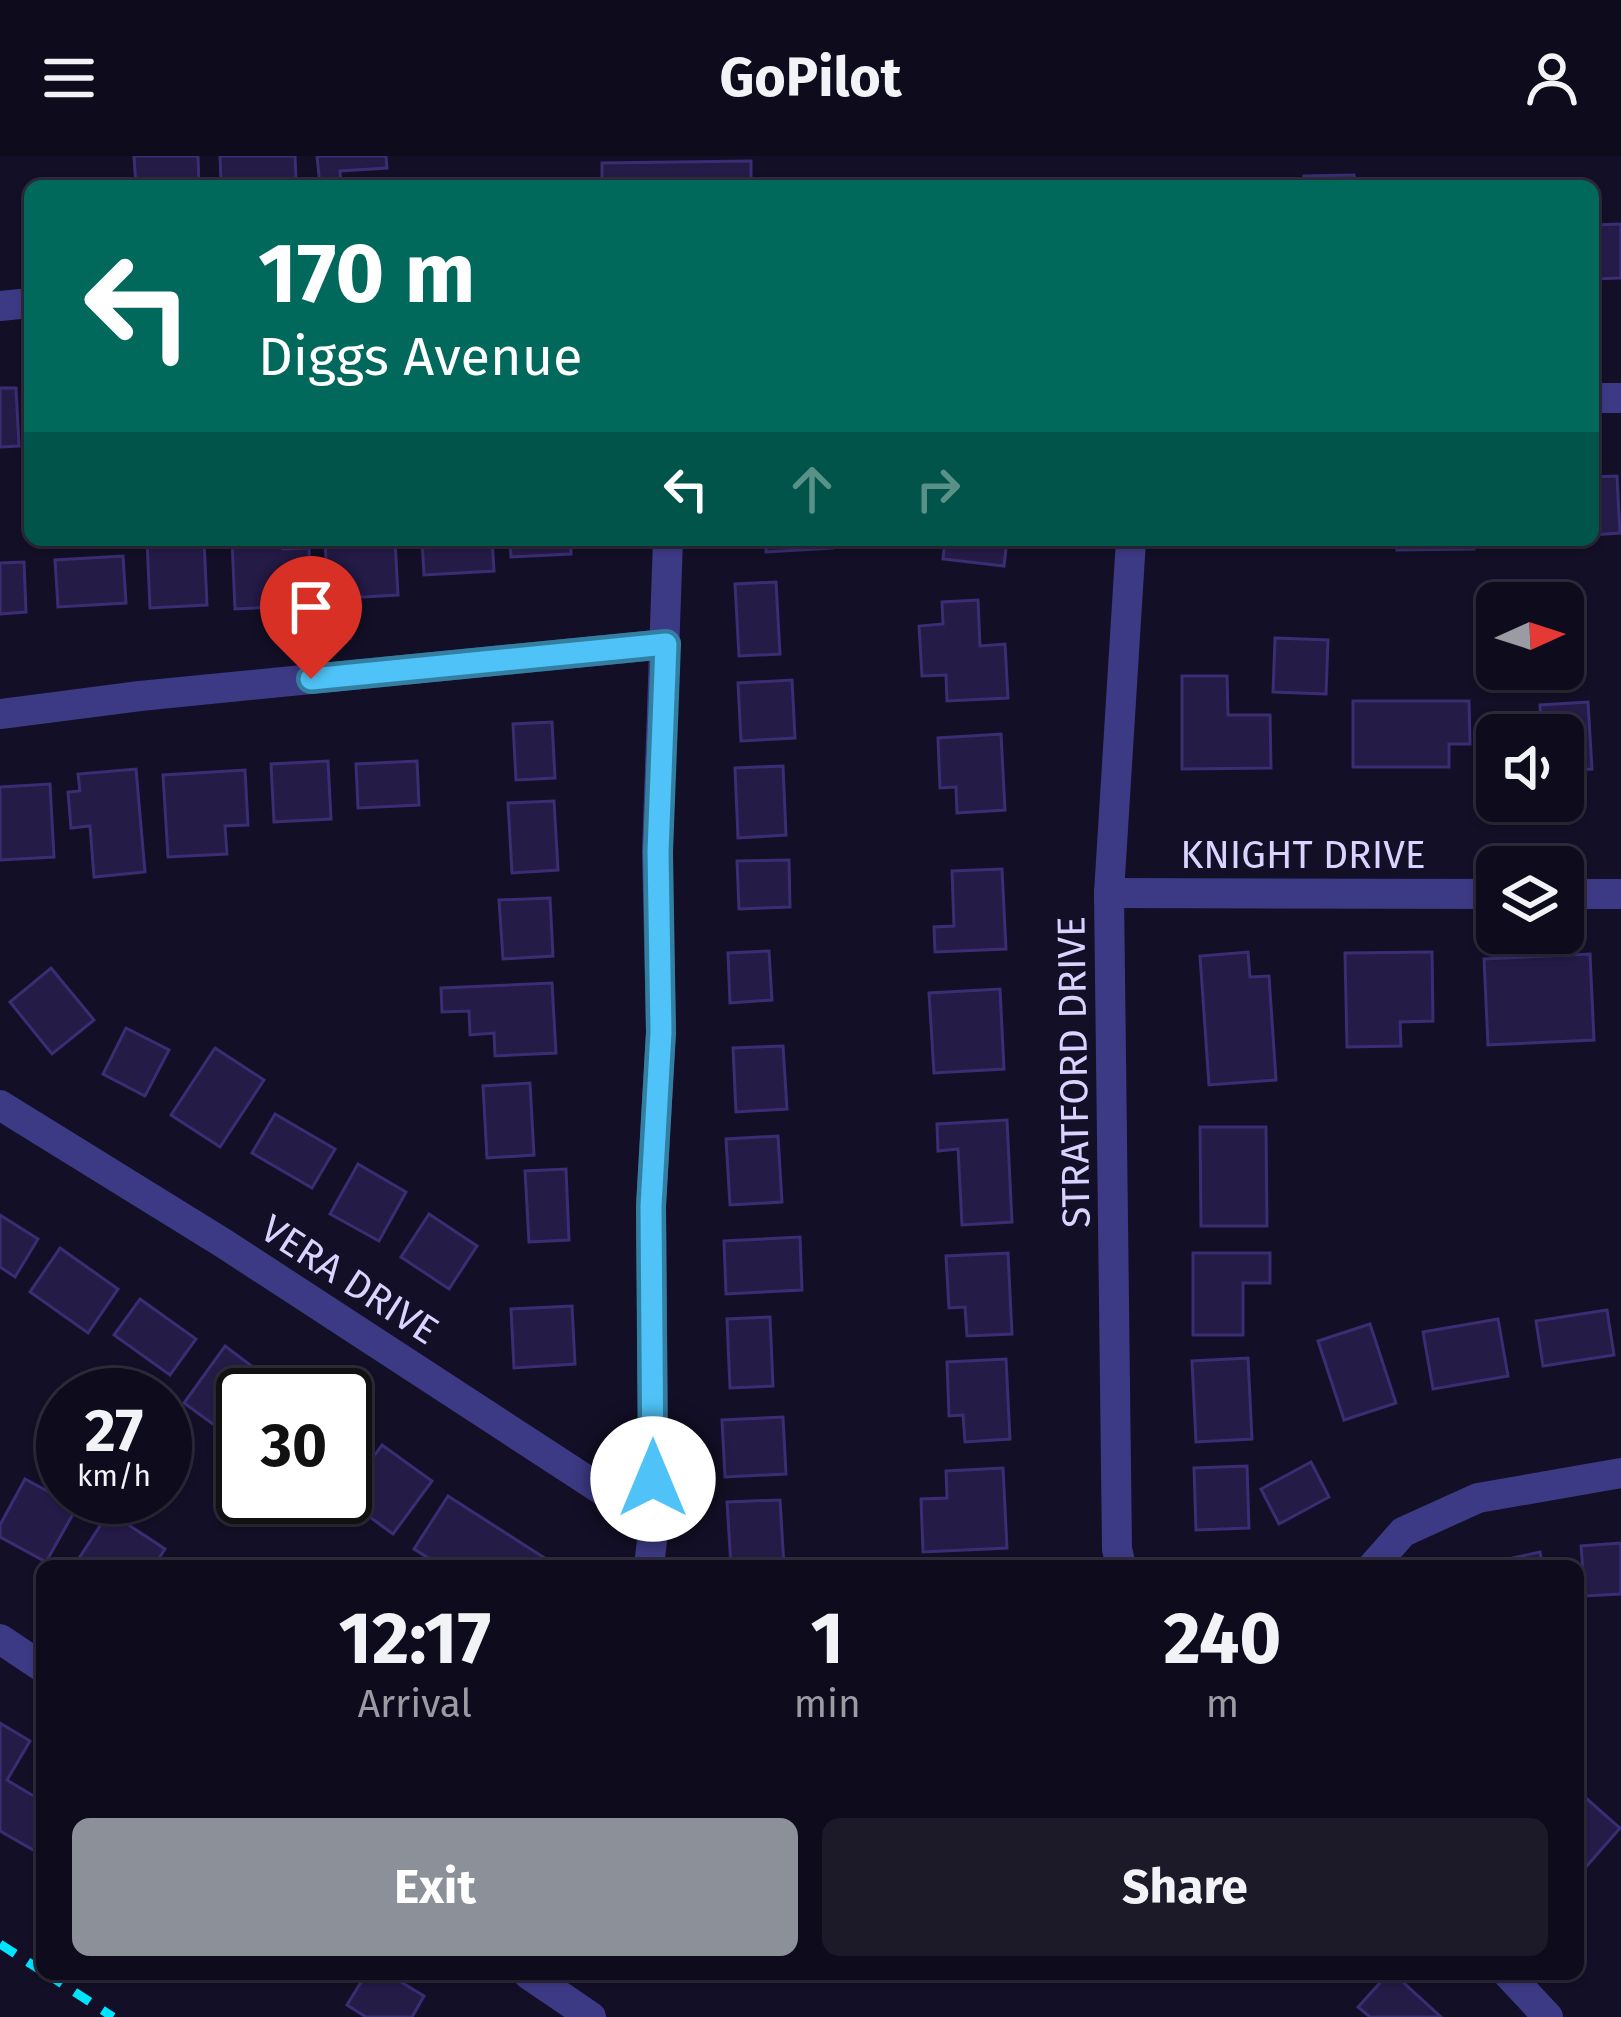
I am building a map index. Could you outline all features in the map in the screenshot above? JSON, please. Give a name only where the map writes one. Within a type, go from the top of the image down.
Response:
[{"type":"street","points":[[650,1560],[651,1206],[661,1032],[658,852],[668,546]]},
{"type":"street","name":"STRATFORD DRIVE","points":[[1120,1560],[1109,892],[1130,546]]},
{"type":"street","points":[[0,714],[666,644]]},
{"type":"street","name":"KNIGHT DRIVE","points":[[1109,892],[1476,894]]},
{"type":"street","points":[[1584,894],[1621,894]]},
{"type":"street","name":"VERA DRIVE","points":[[0,1106],[223,1243],[653,1524]]},
{"type":"street","points":[[1378,1560],[1403,1532],[1478,1498],[1621,1473]]},
{"type":"street","points":[[0,1639],[36,1663]]},
{"type":"street","points":[[536,1980],[591,2017]]},
{"type":"street","points":[[1513,1980],[1547,2017]]},
{"type":"building","points":[[134,156],[198,156],[199,180],[136,180]]},
{"type":"building","points":[[220,156],[295,156],[296,178],[221,180]]},
{"type":"building","points":[[317,156],[386,156],[387,168],[340,171],[341,180],[319,180]]},
{"type":"building","points":[[751,161],[751,180],[602,180],[602,163]]},
{"type":"building","points":[[1354,175],[1354,180],[1304,180],[1304,176]]},
{"type":"building","points":[[1621,224],[1621,278],[1599,279],[1599,225]]},
{"type":"building","points":[[0,388],[16,388],[19,446],[0,447]]},
{"type":"building","points":[[1617,476],[1620,533],[1599,535],[1599,477]]},
{"type":"building","points":[[147,546],[204,546],[207,605],[150,608]]},
{"type":"building","points":[[232,546],[309,548],[312,605],[235,609]]},
{"type":"building","points":[[325,546],[395,546],[398,595],[328,599]]},
{"type":"building","points":[[422,546],[492,546],[494,571],[424,575]]},
{"type":"building","points":[[510,546],[571,546],[571,554],[511,557]]},
{"type":"building","points":[[766,546],[832,548],[766,552]]},
{"type":"building","points":[[944,546],[1006,546],[1004,566],[943,559]]},
{"type":"building","points":[[1397,546],[1474,546],[1474,549],[1397,550]]},
{"type":"building","points":[[123,556],[126,603],[58,607],[55,560]]},
{"type":"building","points":[[24,562],[26,612],[0,614],[0,563]]},
{"type":"building","points":[[776,582],[780,654],[739,656],[735,584]]},
{"type":"building","points":[[978,600],[980,646],[1005,644],[1008,698],[947,701],[946,675],[922,676],[919,626],[943,624],[942,602]]},
{"type":"building","points":[[1275,638],[1328,640],[1326,694],[1273,692]]},
{"type":"building","points":[[1182,676],[1227,676],[1228,715],[1270,715],[1271,768],[1182,769]]},
{"type":"building","points":[[792,680],[795,738],[741,741],[738,683]]},
{"type":"building","points":[[1353,701],[1469,701],[1470,744],[1449,744],[1449,767],[1353,767]]},
{"type":"building","points":[[1588,702],[1592,769],[1584,770],[1584,714],[1540,714],[1540,705]]},
{"type":"building","points":[[552,722],[555,778],[516,780],[513,724]]},
{"type":"building","points":[[1001,734],[1005,810],[957,813],[956,787],[940,788],[938,738]]},
{"type":"building","points":[[328,761],[331,819],[274,822],[271,764]]},
{"type":"building","points":[[417,761],[419,805],[358,808],[356,764]]},
{"type":"building","points":[[783,766],[786,835],[738,838],[735,768]]},
{"type":"building","points":[[136,769],[145,872],[94,877],[90,826],[71,828],[68,792],[80,791],[78,774]]},
{"type":"building","points":[[245,770],[248,825],[225,826],[227,854],[168,857],[163,775]]},
{"type":"building","points":[[50,784],[54,857],[0,860],[0,787]]},
{"type":"building","points":[[554,801],[558,870],[512,873],[508,803]]},
{"type":"building","points":[[789,860],[790,907],[739,909],[737,861]]},
{"type":"building","points":[[1002,869],[1006,949],[935,952],[934,927],[954,926],[952,871]]},
{"type":"building","points":[[550,898],[553,956],[503,959],[499,900]]},
{"type":"building","points":[[769,951],[772,1000],[730,1003],[728,953]]},
{"type":"building","points":[[1248,952],[1250,977],[1269,976],[1276,1080],[1209,1085],[1200,956]]},
{"type":"building","points":[[1432,952],[1433,1021],[1400,1022],[1401,1046],[1347,1047],[1345,953]]},
{"type":"building","points":[[1590,954],[1594,1040],[1488,1045],[1484,959]]},
{"type":"building","points":[[51,968],[94,1020],[52,1054],[10,1002]]},
{"type":"building","points":[[552,983],[556,1053],[495,1056],[494,1033],[470,1035],[469,1011],[442,1012],[441,988]]},
{"type":"building","points":[[1000,989],[1004,1069],[934,1073],[929,993]]},
{"type":"building","points":[[126,1028],[169,1050],[145,1096],[103,1074]]},
{"type":"building","points":[[783,1046],[787,1109],[736,1112],[733,1048]]},
{"type":"building","points":[[215,1048],[264,1080],[220,1147],[171,1115]]},
{"type":"building","points":[[530,1083],[534,1155],[487,1158],[483,1086]]},
{"type":"building","points":[[275,1114],[335,1149],[312,1188],[252,1153]]},
{"type":"building","points":[[1007,1120],[1012,1222],[962,1225],[958,1149],[938,1151],[937,1124]]},
{"type":"building","points":[[1200,1127],[1266,1127],[1267,1226],[1201,1226]]},
{"type":"building","points":[[778,1136],[782,1202],[730,1205],[726,1139]]},
{"type":"building","points":[[358,1164],[406,1192],[379,1241],[330,1214]]},
{"type":"building","points":[[566,1169],[569,1240],[529,1242],[525,1171]]},
{"type":"building","points":[[429,1214],[477,1246],[449,1289],[401,1257]]},
{"type":"building","points":[[0,1215],[38,1239],[15,1277],[0,1267]]},
{"type":"building","points":[[800,1237],[802,1290],[726,1294],[724,1241]]},
{"type":"building","points":[[60,1248],[118,1289],[88,1333],[30,1292]]},
{"type":"building","points":[[1008,1253],[1012,1334],[967,1336],[965,1307],[949,1308],[946,1256]]},
{"type":"building","points":[[1193,1253],[1270,1253],[1270,1283],[1243,1283],[1243,1335],[1193,1335]]},
{"type":"building","points":[[140,1299],[196,1339],[175,1368],[160,1368],[114,1335]]},
{"type":"building","points":[[572,1306],[575,1364],[514,1368],[511,1309]]},
{"type":"building","points":[[1607,1310],[1614,1355],[1543,1366],[1536,1321]]},
{"type":"building","points":[[770,1317],[773,1386],[730,1388],[727,1319]]},
{"type":"building","points":[[1498,1319],[1508,1376],[1433,1389],[1423,1332]]},
{"type":"building","points":[[1370,1324],[1396,1403],[1344,1420],[1318,1341]]},
{"type":"building","points":[[225,1346],[254,1368],[216,1368],[216,1426],[192,1409],[192,1392]]},
{"type":"building","points":[[1248,1358],[1252,1439],[1196,1442],[1192,1361]]},
{"type":"building","points":[[1006,1359],[1010,1439],[965,1442],[963,1415],[949,1416],[947,1362]]},
{"type":"building","points":[[783,1417],[786,1474],[725,1477],[722,1420]]},
{"type":"building","points":[[382,1445],[432,1481],[393,1534],[372,1519],[372,1459]]},
{"type":"building","points":[[1311,1462],[1329,1497],[1279,1524],[1261,1489]]},
{"type":"building","points":[[1247,1466],[1249,1528],[1196,1530],[1194,1468]]},
{"type":"building","points":[[1003,1468],[1007,1548],[923,1552],[921,1499],[947,1498],[946,1471]]},
{"type":"building","points":[[25,1479],[36,1485],[36,1524],[67,1524],[47,1560],[0,1537],[0,1525]]},
{"type":"building","points":[[448,1496],[548,1560],[431,1560],[414,1549]]},
{"type":"building","points":[[780,1500],[784,1560],[731,1560],[727,1502]]},
{"type":"building","points":[[101,1524],[127,1524],[165,1549],[158,1560],[78,1560]]},
{"type":"building","points":[[1621,1543],[1621,1594],[1585,1596],[1581,1546]]},
{"type":"building","points":[[1540,1552],[1542,1560],[1504,1560]]},
{"type":"building","points":[[0,1723],[30,1741],[7,1780],[36,1797],[36,1852],[0,1831]]},
{"type":"building","points":[[1584,1797],[1620,1828],[1584,1869]]},
{"type":"building","points":[[362,1980],[398,1980],[424,1996],[412,2017],[366,2017],[347,2005]]},
{"type":"building","points":[[1383,1980],[1401,1980],[1441,2017],[1370,2017],[1358,2007]]},
{"type":"railway","points":[[0,1944],[36,1967]]},
{"type":"railway","points":[[56,1980],[113,2017]]},
{"type":"route","points":[[311,679],[666,644],[658,852],[661,1032],[651,1206],[653,1479]]}]
